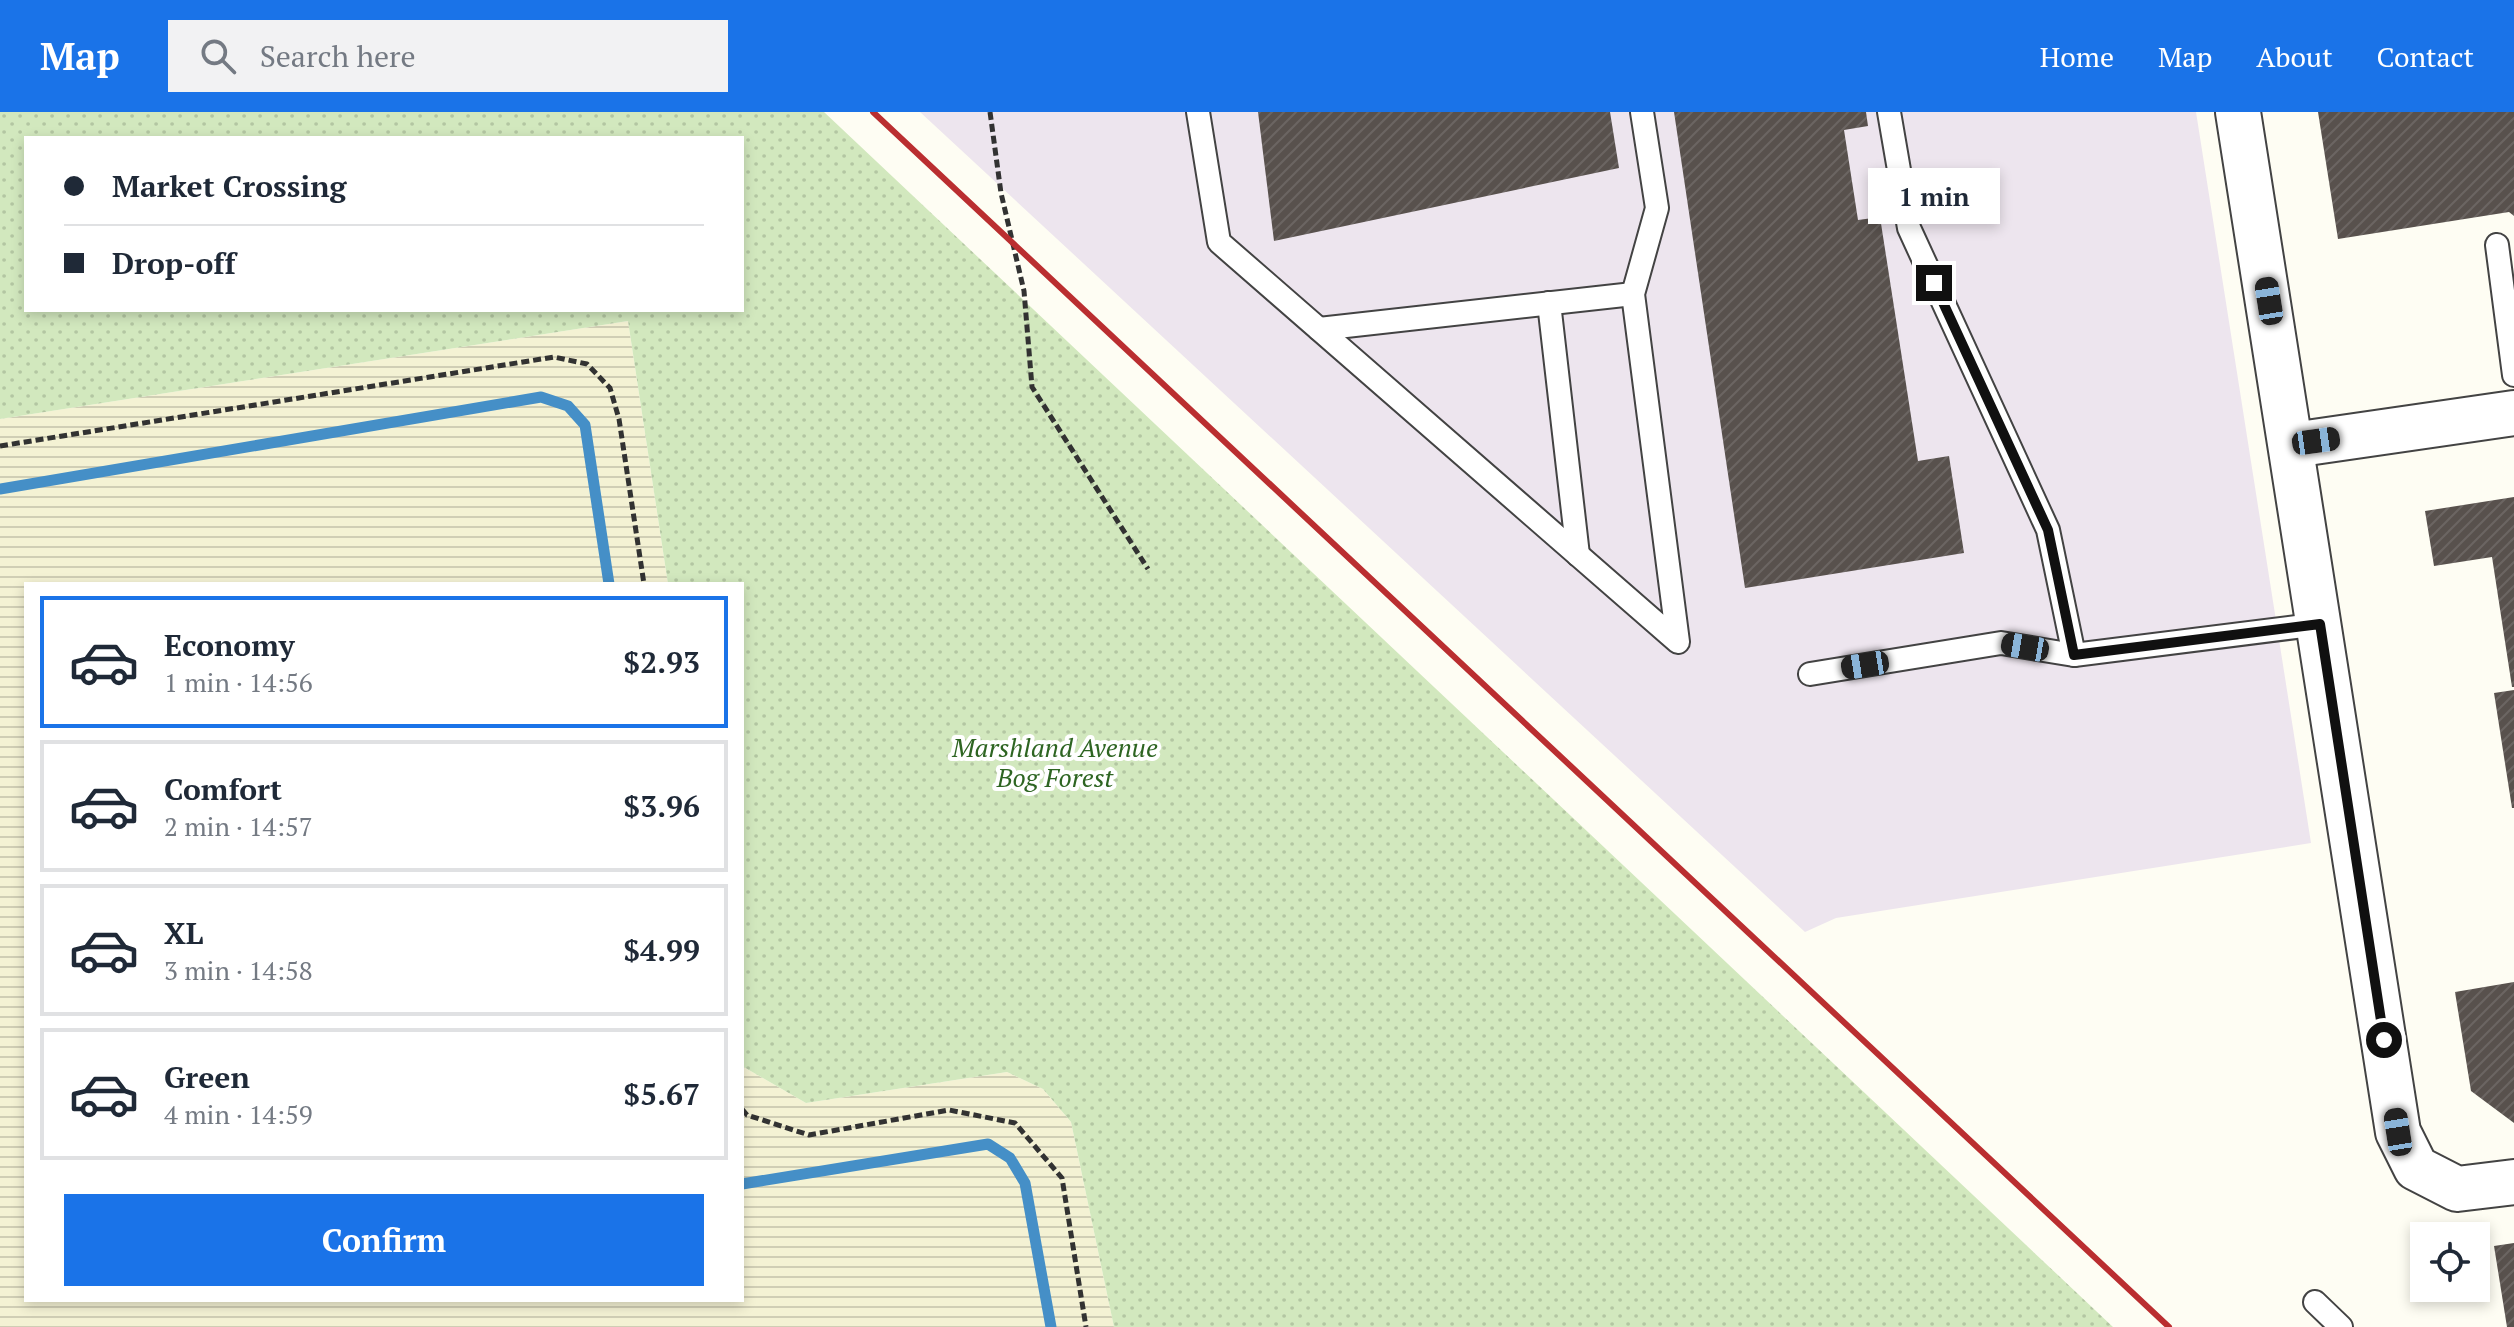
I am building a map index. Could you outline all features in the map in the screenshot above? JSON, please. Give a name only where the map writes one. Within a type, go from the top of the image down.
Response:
[{"type":"street","points":[[2238,112],[2293,445],[2398,1132],[2416,1168],[2457,1189],[2514,1182]]},
{"type":"street","points":[[2293,445],[2514,413]]},
{"type":"lane","points":[[1198,112],[1219,242],[1678,642],[1633,294],[1657,208],[1642,112]]},
{"type":"lane","points":[[1889,112],[1909,228],[2048,530],[2074,655]]},
{"type":"lane","points":[[2497,245],[2514,375]]},
{"type":"lane","points":[[1319,329],[1633,294]]},
{"type":"lane","points":[[1549,303],[1578,555]]},
{"type":"lane","points":[[1810,674],[2001,643],[2074,655],[2320,624]]},
{"type":"lane","points":[[2315,1302],[2341,1327]]},
{"type":"path","points":[[990,112],[1001,193],[1024,291],[1032,387],[1148,569]]},
{"type":"path","points":[[0,446],[554,357],[587,364],[610,388],[619,419],[644,582]]},
{"type":"path","points":[[744,1111],[809,1135],[949,1110],[1015,1123],[1062,1178],[1086,1327]]},
{"type":"shaded area","points":[[920,112],[2196,112],[2311,843],[1836,918],[1805,932]]},
{"type":"shaded area","points":[[628,321],[668,582],[24,582],[24,1302],[744,1302],[744,1067],[806,1103],[1007,1072],[1043,1089],[1071,1122],[1114,1327],[0,1327],[0,419]]},
{"type":"green space","name":"Marshland Avenue Bog Forest","points":[[0,112],[824,112],[2113,1327],[1114,1327],[1071,1122],[1043,1089],[1007,1072],[806,1103],[744,1067],[744,582],[668,582],[628,321],[0,419]]},
{"type":"building","points":[[1258,112],[1610,112],[1619,168],[1274,241]]},
{"type":"building","points":[[1674,112],[1866,112],[1868,126],[1844,130],[1858,220],[1880,217],[1918,461],[1949,456],[1964,553],[1745,588]]},
{"type":"building","points":[[2318,112],[2514,112],[2514,216],[2509,212],[2338,239]]},
{"type":"building","points":[[2514,497],[2512,687],[2492,557],[2434,566],[2425,511]]},
{"type":"building","points":[[2514,690],[2514,808],[2512,808],[2494,693]]},
{"type":"building","points":[[2514,982],[2514,1123],[2471,1091],[2455,992]]},
{"type":"building","points":[[2514,1243],[2514,1327],[2507,1327],[2494,1246]]},
{"type":"waterway","points":[[0,489],[541,397],[568,406],[585,425],[609,582]]},
{"type":"waterway","points":[[744,1184],[988,1144],[1010,1158],[1025,1183],[1051,1327]]},
{"type":"railway","points":[[873,112],[2169,1327]]},
{"type":"route","points":[[1934,283],[2048,530],[2074,655],[2320,624],[2384,1040]]}]
